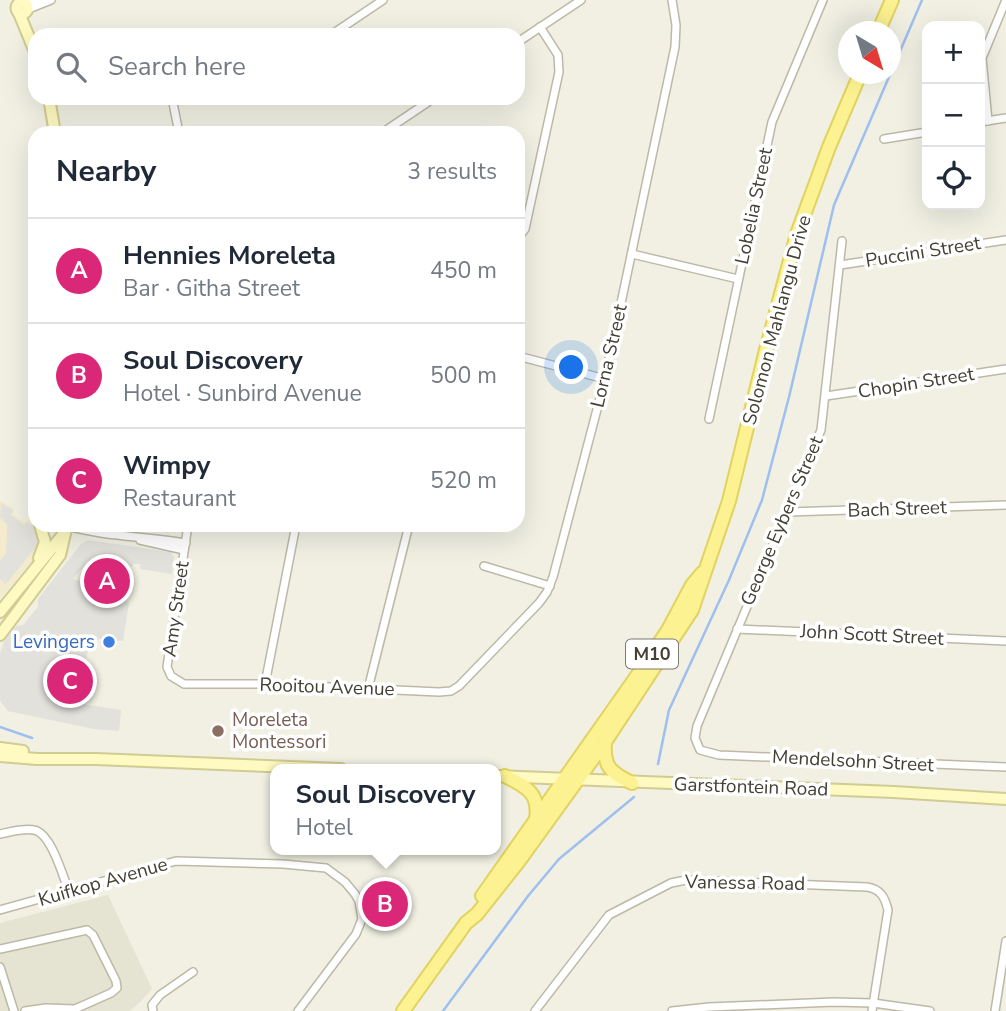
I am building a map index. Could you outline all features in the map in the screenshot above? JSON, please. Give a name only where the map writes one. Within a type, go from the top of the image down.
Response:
[{"type":"main road","points":[[883,21],[892,0]]},
{"type":"main road","points":[[21,6],[28,30]]},
{"type":"main road","name":"Solomon Mahlangu Drive","points":[[403,1011],[467,923],[519,861],[578,780],[692,610],[729,501],[797,234],[856,84]]},
{"type":"main road","points":[[50,105],[54,126]]},
{"type":"main road","points":[[34,571],[45,542],[42,532]]},
{"type":"main road","points":[[0,612],[63,532]]},
{"type":"main road","points":[[0,635],[60,555],[66,532]]},
{"type":"main road","name":"Solomon Mahlangu Drive","points":[[467,923],[471,911],[646,663],[668,630],[692,585],[705,570]]},
{"type":"main road","points":[[605,742],[604,756],[608,767],[618,777],[632,783]]},
{"type":"main road","points":[[0,748],[83,755],[96,759]]},
{"type":"main road","points":[[0,756],[270,766]]},
{"type":"main road","points":[[501,776],[531,791],[537,803],[536,820]]},
{"type":"main road","name":"Garstfontein Road","points":[[501,776],[1006,799]]},
{"type":"street","points":[[21,6],[49,0]]},
{"type":"street","points":[[341,28],[383,0]]},
{"type":"street","points":[[525,37],[581,0]]},
{"type":"street","name":"Lorna Street","points":[[465,679],[539,603],[550,586],[605,379],[675,47],[676,25],[671,0]]},
{"type":"street","name":"Lobelia Street","points":[[709,419],[772,122],[823,0]]},
{"type":"street","points":[[983,84],[982,58],[1006,0]]},
{"type":"street","points":[[525,227],[560,61],[540,27]]},
{"type":"street","points":[[173,105],[178,126]]},
{"type":"street","points":[[392,126],[424,105]]},
{"type":"street","points":[[985,122],[1006,118]]},
{"type":"street","points":[[884,139],[922,133]]},
{"type":"street","name":"Puccini Street","points":[[840,265],[1006,240]]},
{"type":"street","name":"George Eybers Street","points":[[700,750],[695,738],[697,726],[819,436],[826,397],[842,241]]},
{"type":"street","points":[[632,254],[738,279]]},
{"type":"street","points":[[525,358],[605,379]]},
{"type":"street","name":"Chopin Street","points":[[826,397],[1006,369]]},
{"type":"street","name":"Bach Street","points":[[788,512],[1006,505]]},
{"type":"street","points":[[94,532],[157,538],[185,546]]},
{"type":"street","name":"Amy Street","points":[[184,684],[171,676],[167,667],[187,532]]},
{"type":"street","points":[[265,684],[295,532]]},
{"type":"street","points":[[368,689],[407,532]]},
{"type":"street","points":[[484,566],[550,586]]},
{"type":"street","name":"John Scott Street","points":[[737,629],[1006,641]]},
{"type":"street","name":"Rooitou Avenue","points":[[184,684],[265,684],[447,691],[457,687],[465,679]]},
{"type":"street","name":"Mendelsohn Street","points":[[700,750],[719,755],[1006,767]]},
{"type":"street","points":[[0,834],[30,829],[40,832],[49,842],[69,892]]},
{"type":"street","name":"Kuifkop Avenue","points":[[0,910],[176,861],[319,866],[333,872],[351,888],[359,901],[362,919],[356,934],[298,1011]]},
{"type":"street","name":"Vanessa Road","points":[[535,1011],[609,915],[671,883],[686,880],[867,887],[882,895],[887,904],[887,918],[872,1007]]},
{"type":"street","points":[[0,949],[86,930],[93,935],[116,981],[117,988],[111,993],[78,1009],[24,1011]]},
{"type":"street","points":[[995,1011],[1006,941]]},
{"type":"street","points":[[0,967],[14,1011]]},
{"type":"street","points":[[153,1011],[155,998],[193,972]]},
{"type":"street","points":[[672,1011],[709,1007],[872,1007],[930,1011]]},
{"type":"shaded area","points":[[0,501],[12,507],[13,515],[24,522],[28,520],[28,532],[39,532],[42,537],[37,555],[0,599]]},
{"type":"shaded area","points":[[1,503],[13,510],[11,515],[24,525],[28,523],[28,532],[39,533],[36,547],[6,584],[0,579],[0,561],[6,553],[7,524],[0,518]]},
{"type":"shaded area","points":[[88,540],[171,552],[174,558],[172,574],[140,569],[140,564],[133,564],[132,567],[89,561],[73,579],[126,593],[124,601],[129,602],[123,641],[99,639],[89,646],[83,675],[86,676],[82,704],[121,710],[119,731],[94,729],[8,711],[0,701],[0,653],[4,642],[16,626],[23,625],[38,607],[38,599],[81,544]]},
{"type":"shaded area","points":[[108,895],[152,989],[140,1002],[130,1011],[0,1011],[0,923]]},
{"type":"waterway","points":[[658,764],[669,710],[729,580],[762,500],[834,205],[922,0]]},
{"type":"waterway","points":[[0,727],[32,738]]},
{"type":"waterway","points":[[443,1011],[528,896],[559,859],[634,797]]},
{"type":"place","name":"Hennies Moreleta","points":[[107,581]]},
{"type":"place","name":"Levingers","points":[[109,642]]},
{"type":"place","name":"Wimpy","points":[[70,681]]},
{"type":"place","name":"Moreleta Montessori","points":[[218,731]]},
{"type":"place","name":"Soul Discovery","points":[[385,904]]}]
